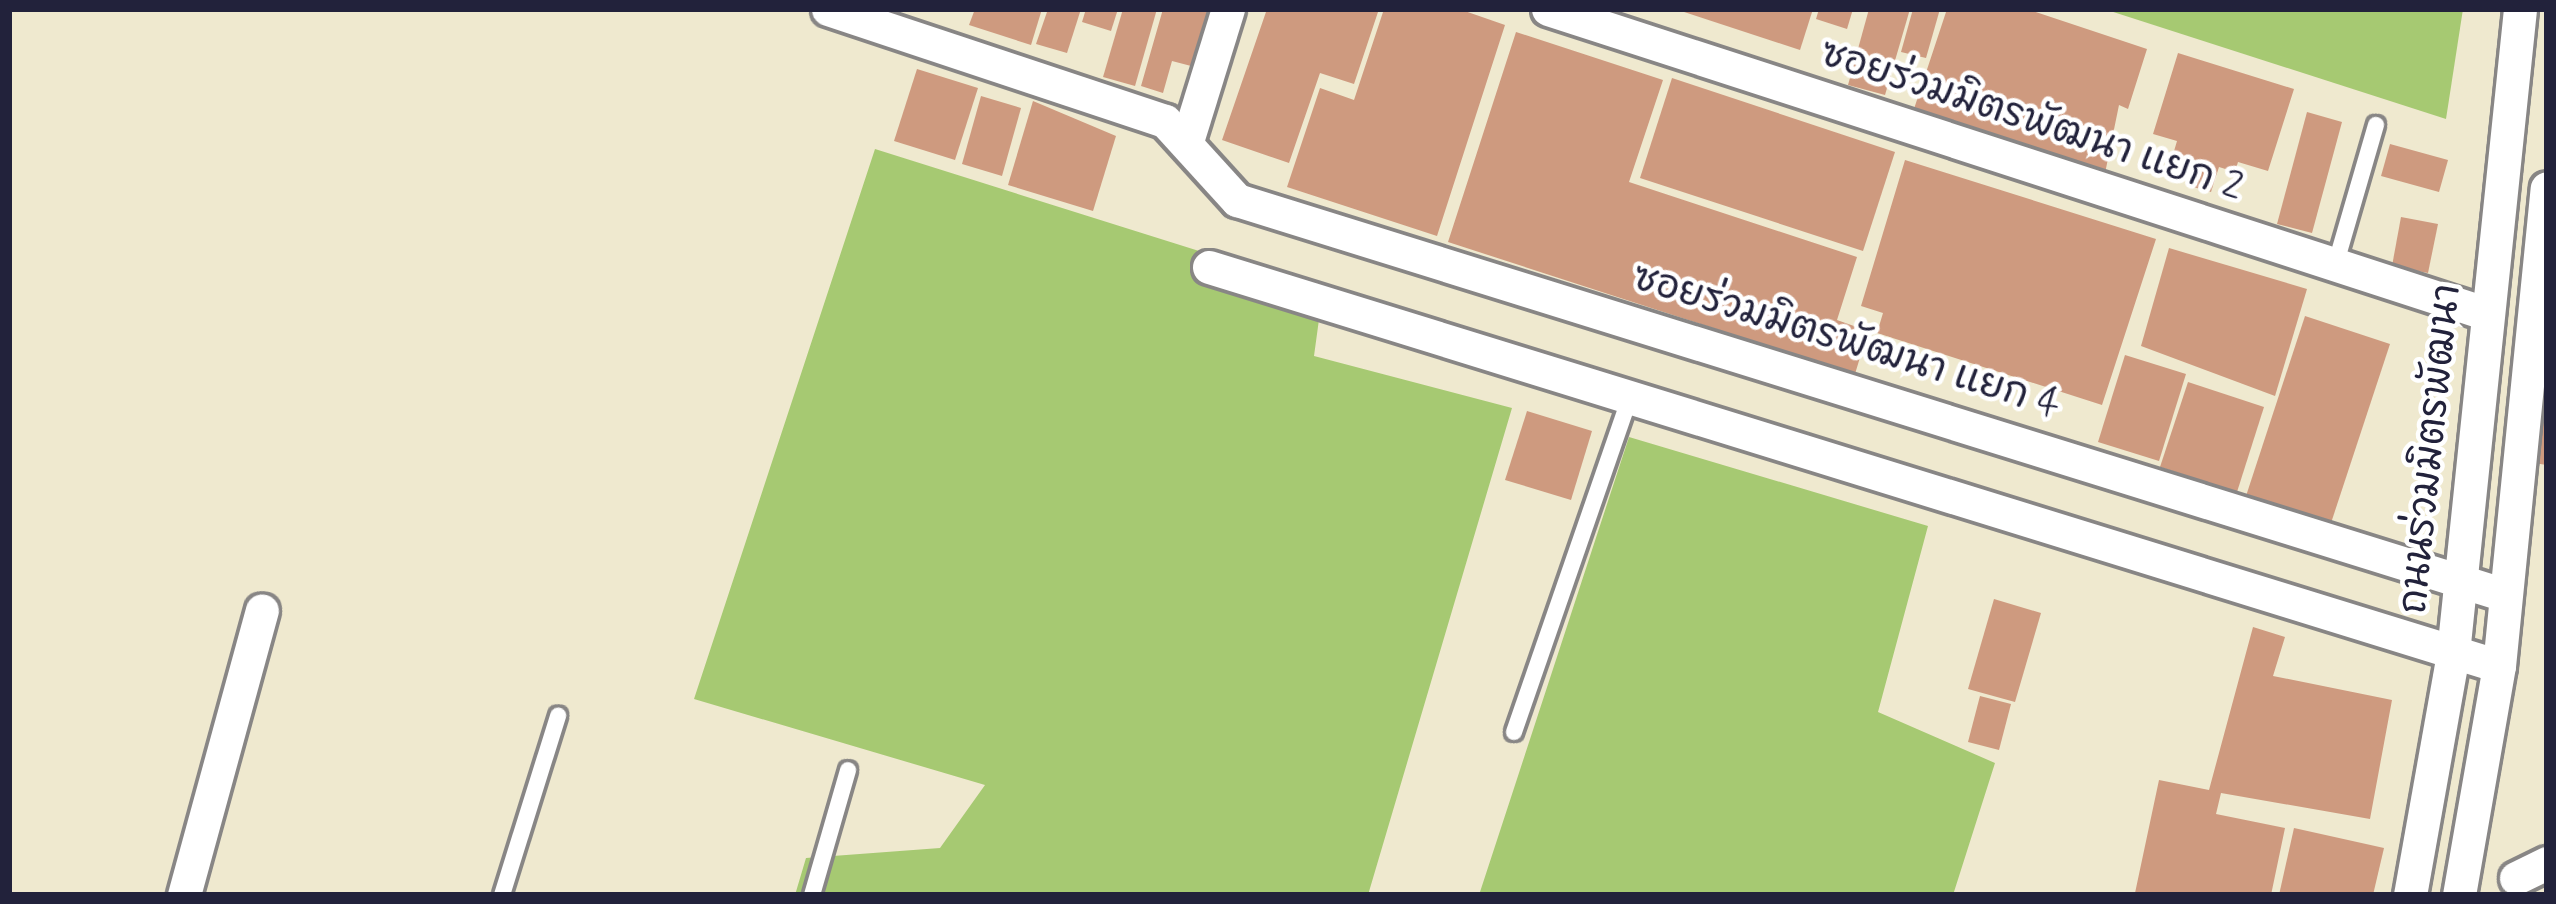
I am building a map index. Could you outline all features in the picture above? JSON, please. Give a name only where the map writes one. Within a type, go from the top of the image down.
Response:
[{"type":"street","points":[[828,9],[1166,121],[1188,138],[1228,9]]},
{"type":"street","name":"ซอยร่วมมิตรพัฒนา แยก 2","points":[[1548,9],[2488,314]]},
{"type":"street","name":"ถนนร่วมมิตรพัฒนา","points":[[2410,895],[2453,653],[2520,9]]},
{"type":"street","name":"ซอยร่วมมิตรพัฒนา แยก 4","points":[[1188,138],[1237,200],[2505,595]]},
{"type":"street","points":[[2459,895],[2499,666],[2547,188]]},
{"type":"street","points":[[1209,267],[2499,666]]},
{"type":"street","points":[[184,895],[262,610]]},
{"type":"street","points":[[2516,878],[2547,863]]},
{"type":"lane","points":[[2335,266],[2376,124]]},
{"type":"lane","points":[[1514,732],[1630,400]]},
{"type":"lane","points":[[502,895],[558,716]]},
{"type":"lane","points":[[812,895],[848,770]]},
{"type":"green space","points":[[2104,9],[2463,9],[2446,119]]},
{"type":"green space","points":[[875,149],[1323,290],[1314,356],[1512,408],[1368,895],[795,895],[806,858],[940,848],[985,785],[694,699]]},
{"type":"green space","points":[[1629,437],[1928,526],[1878,712],[1995,763],[1953,895],[1479,895]]},
{"type":"building","points":[[975,9],[1042,9],[1031,45],[969,25]]},
{"type":"building","points":[[1048,9],[1081,9],[1067,53],[1036,44]]},
{"type":"building","points":[[1086,9],[1118,9],[1111,31],[1082,22]]},
{"type":"building","points":[[1123,9],[1157,9],[1135,86],[1103,77]]},
{"type":"building","points":[[1163,9],[1212,9],[1195,67],[1172,61],[1163,93],[1141,86]]},
{"type":"building","points":[[1267,9],[1379,9],[1354,84],[1320,73],[1289,163],[1222,140]]},
{"type":"building","points":[[1384,9],[1459,9],[1505,25],[1437,236],[1287,187],[1320,88],[1354,100]]},
{"type":"building","points":[[1675,9],[1813,9],[1800,50]]},
{"type":"building","points":[[1819,9],[1853,9],[1847,29],[1816,19]]},
{"type":"building","points":[[1869,9],[1910,9],[1885,95],[1848,85]]},
{"type":"building","points":[[1913,9],[1940,9],[1926,58],[1901,52]]},
{"type":"building","points":[[1947,9],[2027,9],[2147,49],[2128,109],[2119,105],[2102,188],[1909,124]]},
{"type":"building","points":[[1516,32],[1663,80],[1629,182],[1857,257],[1837,320],[1868,331],[1855,374],[1448,242]]},
{"type":"building","points":[[2178,53],[2294,89],[2268,171],[2238,162],[2235,172],[2219,167],[2211,192],[2186,185],[2193,164],[2172,158],[2177,141],[2153,134]]},
{"type":"building","points":[[917,69],[978,88],[955,160],[894,141]]},
{"type":"building","points":[[1672,78],[1895,152],[1863,251],[1640,178]]},
{"type":"building","points":[[981,96],[1021,108],[1002,176],[962,164]]},
{"type":"building","points":[[1033,101],[1116,136],[1093,211],[1008,185]]},
{"type":"building","points":[[2307,112],[2342,122],[2312,233],[2277,224]]},
{"type":"building","points":[[2390,144],[2448,160],[2439,192],[2381,176]]},
{"type":"building","points":[[1905,160],[2156,239],[2102,405],[1877,333],[1883,313],[1861,306]]},
{"type":"building","points":[[2401,217],[2438,224],[2428,273],[2392,266]]},
{"type":"building","points":[[2169,248],[2307,289],[2275,396],[2141,346]]},
{"type":"building","points":[[2305,316],[2390,344],[2331,523],[2246,496]]},
{"type":"building","points":[[2125,355],[2186,374],[2159,461],[2098,442]]},
{"type":"building","points":[[2188,382],[2264,407],[2237,492],[2160,467]]},
{"type":"building","points":[[2547,403],[2547,465],[2534,463]]},
{"type":"building","points":[[1527,411],[1592,431],[1571,500],[1505,480]]},
{"type":"building","points":[[1994,599],[2041,613],[2015,702],[1968,689]]},
{"type":"building","points":[[2253,627],[2285,637],[2273,676],[2392,700],[2370,819],[2221,793],[2216,814],[2285,828],[2271,895],[2135,893],[2159,780],[2209,790]]},
{"type":"building","points":[[1980,696],[2011,704],[1999,750],[1968,742]]},
{"type":"building","points":[[2294,828],[2384,848],[2373,895],[2279,895]]}]
